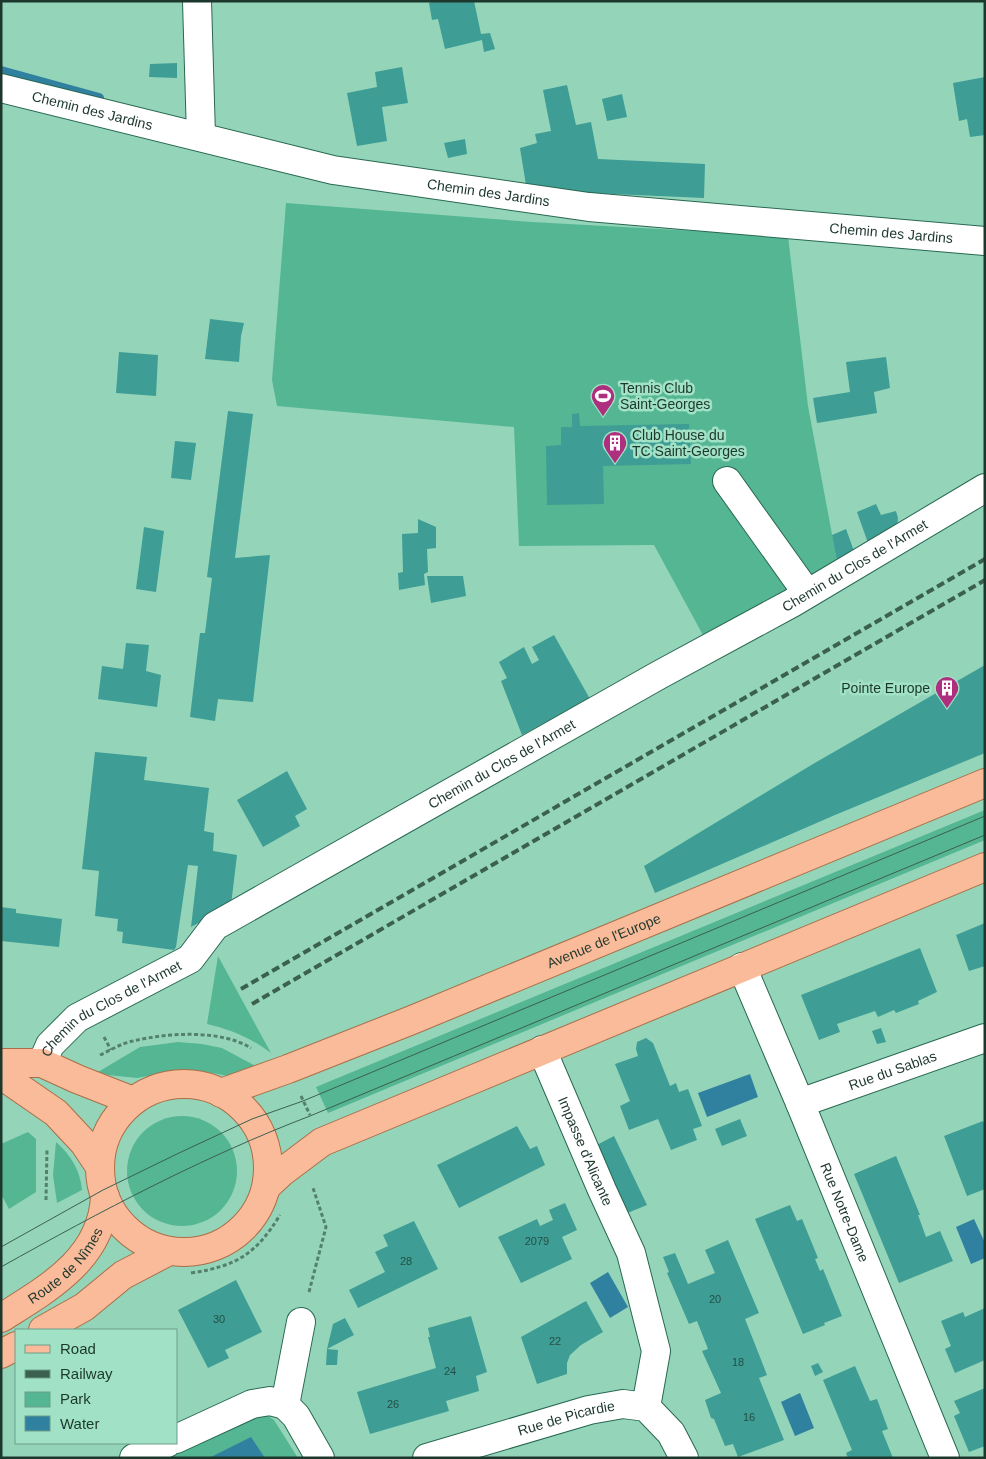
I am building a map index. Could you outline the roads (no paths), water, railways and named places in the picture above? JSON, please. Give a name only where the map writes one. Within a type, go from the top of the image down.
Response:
[{"type":"main road","name":"Avenue de l'Europe","points":[[221,1093],[288,1069],[412,1020],[985,783]]},
{"type":"main road","points":[[267,1186],[282,1172],[322,1142],[985,868]]},
{"type":"main road","points":[[1,1063],[42,1063],[77,1080],[134,1101]]},
{"type":"main road","points":[[1,1075],[56,1114],[84,1143],[100,1167]]},
{"type":"main road","points":[[176,1085],[199,1086],[221,1093],[239,1104],[252,1119],[262,1135],[268,1160],[267,1186],[257,1211],[241,1230],[220,1245],[195,1252],[169,1251],[154,1247],[128,1232],[118,1220],[105,1197],[100,1179],[100,1167],[102,1148],[109,1130],[120,1114],[134,1101],[154,1090],[176,1085]]},
{"type":"main road","name":"Route de Nîmes","points":[[1,1318],[62,1278],[77,1262],[89,1246],[99,1225],[104,1210],[105,1197]]},
{"type":"main road","points":[[46,1329],[84,1307],[123,1275],[169,1251]]},
{"type":"main road","points":[[1,1354],[15,1347]]},
{"type":"street","points":[[197,1],[201,136]]},
{"type":"street","name":"Chemin des Jardins","points":[[1,88],[201,136],[332,170],[589,208],[985,241]]},
{"type":"street","points":[[727,480],[807,593]]},
{"type":"street","name":"Chemin du Clos de l'Armet","points":[[42,1063],[50,1044],[78,1018],[190,959],[215,926],[807,593],[985,488]]},
{"type":"street","name":"Rue Notre-Dame","points":[[742,967],[800,1102],[945,1458]]},
{"type":"street","name":"Rue du Sablas","points":[[800,1102],[985,1038]]},
{"type":"street","name":"Impasse d'Alicante","points":[[542,1050],[631,1253],[656,1351],[646,1407]]},
{"type":"street","points":[[285,1405],[301,1322]]},
{"type":"street","points":[[178,1438],[252,1404],[270,1401],[285,1405],[296,1416],[320,1458]]},
{"type":"street","name":"Rue de Picardie","points":[[427,1458],[588,1410],[624,1404],[646,1407]]},
{"type":"street","points":[[646,1407],[671,1432],[684,1458]]},
{"type":"street","points":[[134,1458],[165,1444]]},
{"type":"water","points":[[750,1074],[758,1097],[707,1117],[698,1093]]},
{"type":"water","points":[[974,1219],[985,1243],[985,1258],[971,1264],[956,1227]]},
{"type":"water","points":[[608,1272],[628,1307],[610,1318],[590,1283]]},
{"type":"water","points":[[800,1393],[814,1428],[795,1436],[781,1402]]},
{"type":"water","points":[[251,1437],[265,1458],[209,1458]]},
{"type":"waterway","points":[[1,71],[99,98]]},
{"type":"tram line","points":[[1,1247],[103,1190],[252,1119],[303,1101],[985,816]]},
{"type":"tram line","points":[[1,1267],[115,1205],[231,1149],[985,835]]},
{"type":"railway","points":[[241,989],[985,559]]},
{"type":"railway","points":[[252,1004],[985,580]]},
{"type":"place","name":"Tennis Club Saint-Georges","points":[[603,417]]},
{"type":"place","name":"Club House du TC Saint-Georges","points":[[615,464]]},
{"type":"place","name":"Pointe Europe","points":[[947,709]]}]
